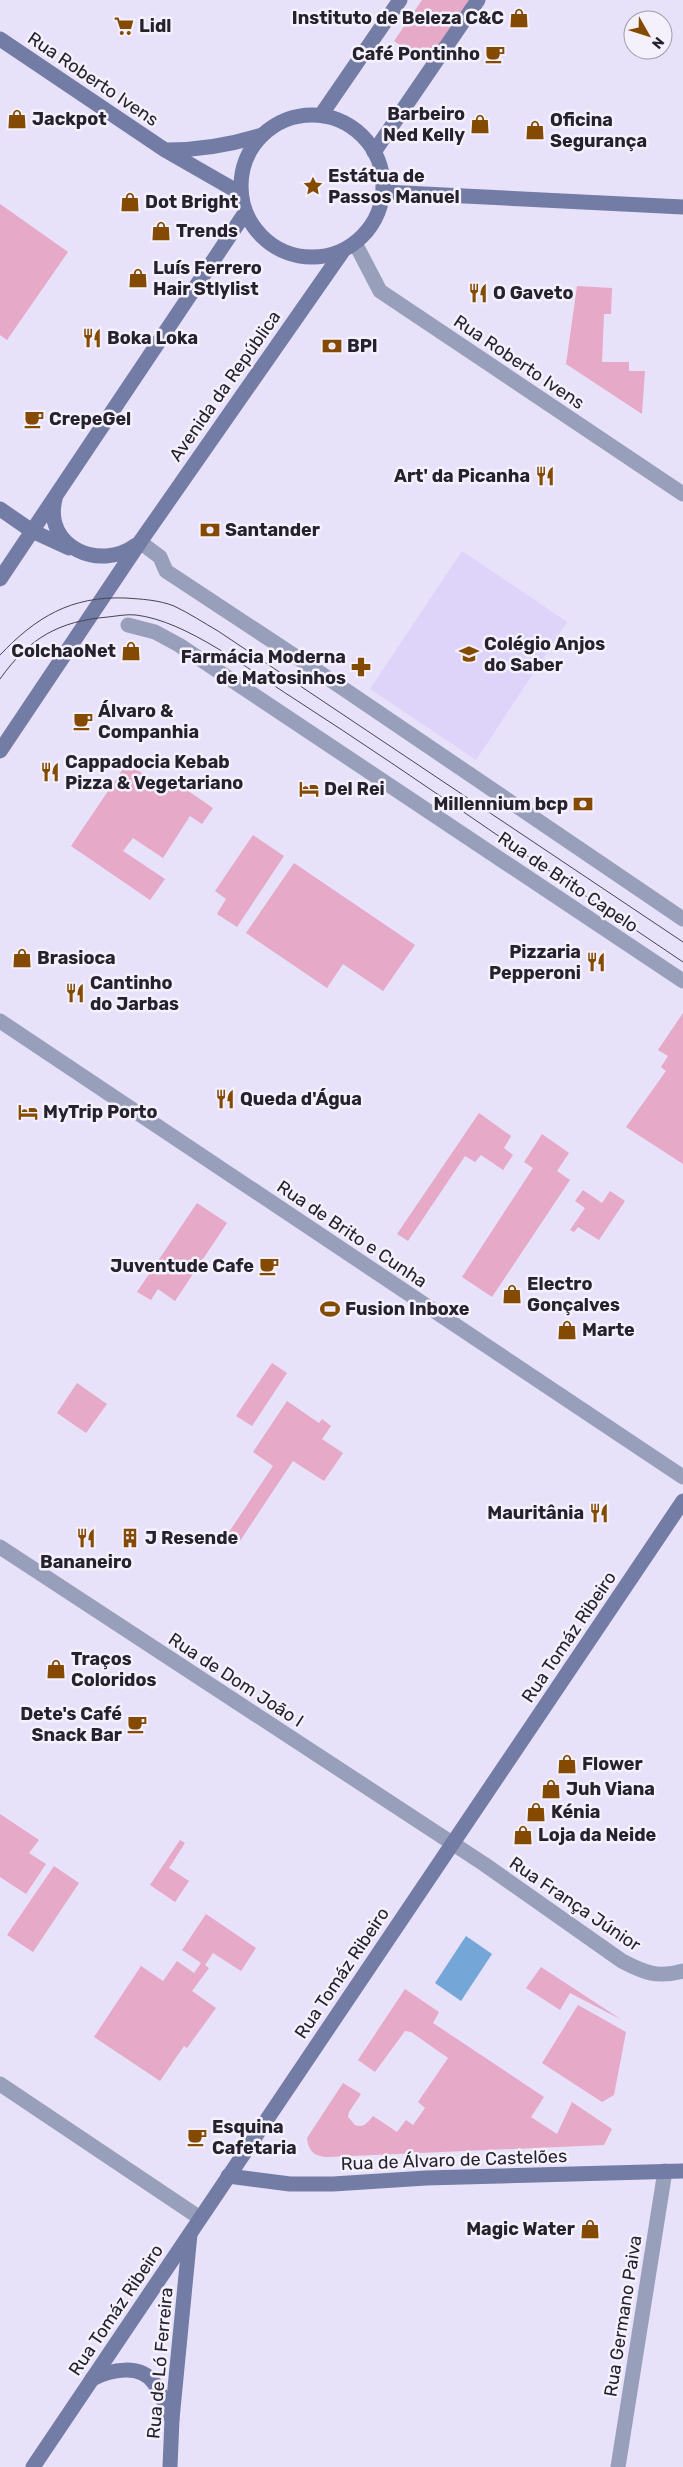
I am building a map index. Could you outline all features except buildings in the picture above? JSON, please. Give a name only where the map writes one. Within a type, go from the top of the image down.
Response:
[{"type":"main road","points":[[321,115],[400,0]]},
{"type":"main road","points":[[374,152],[478,0]]},
{"type":"main road","name":"Rua Roberto Ivens","points":[[0,39],[165,150],[240,193]]},
{"type":"main road","points":[[321,115],[337,119],[352,127],[364,138],[374,152],[382,172],[384,192],[376,220],[349,247],[320,258],[297,257],[275,249],[257,233],[245,213],[240,193],[242,172],[246,158],[262,135],[278,122],[300,116],[321,115]]},
{"type":"main road","name":"Rua Roberto Ivens","points":[[165,150],[194,150],[227,146],[262,135]]},
{"type":"main road","points":[[384,192],[683,207]]},
{"type":"main road","points":[[0,579],[59,488],[245,213]]},
{"type":"main road","name":"Avenida da República","points":[[0,751],[140,542],[349,247]]},
{"type":"main road","points":[[59,488],[53,507],[55,526],[60,534],[78,551]]},
{"type":"main road","points":[[0,509],[32,531],[78,551]]},
{"type":"main road","name":"Avenida da República","points":[[78,551],[92,556],[106,557],[130,550],[140,542]]},
{"type":"main road","name":"Rua Tomáz Ribeiro","points":[[33,2467],[683,1501]]},
{"type":"main road","name":"Rua de Álvaro de Castelões","points":[[228,2176],[290,2184],[333,2184],[426,2178],[683,2171]]},
{"type":"main road","name":"Rua de Ló Ferreira","points":[[170,2467],[172,2419],[190,2233]]},
{"type":"main road","points":[[92,2380],[105,2372],[123,2370],[141,2372],[154,2383],[172,2419]]},
{"type":"street","name":"Rua Roberto Ivens","points":[[349,247],[380,291],[683,494]]},
{"type":"street","name":"Rua de Brito Capelo","points":[[140,542],[160,557],[166,571],[310,666],[683,919]]},
{"type":"street","name":"Rua de Brito Capelo","points":[[128,624],[155,632],[179,645],[683,981]]},
{"type":"street","name":"Rua de Brito e Cunha","points":[[0,1021],[683,1477]]},
{"type":"street","name":"Rua de Dom João I","points":[[0,1547],[452,1843]]},
{"type":"street","name":"Rua França Júnior","points":[[452,1843],[622,1961],[643,1972],[665,1976],[683,1971]]},
{"type":"street","points":[[0,2084],[200,2218]]},
{"type":"street","name":"Rua Germano Paiva","points":[[618,2467],[665,2171]]},
{"type":"shaded area","points":[[422,0],[469,0],[427,63],[394,41]]},
{"type":"shaded area","points":[[0,204],[68,252],[7,340],[0,335]]},
{"type":"shaded area","points":[[577,286],[612,288],[611,314],[604,314],[602,362],[629,362],[629,371],[645,371],[642,414],[566,364]]},
{"type":"shaded area","name":"Colégio Anjos do Saber","points":[[462,551],[567,622],[476,760],[370,689]]},
{"type":"shaded area","points":[[127,763],[165,789],[172,780],[213,808],[202,824],[190,816],[163,858],[133,838],[123,851],[165,879],[150,900],[71,846]]},
{"type":"shaded area","points":[[253,835],[284,856],[237,927],[217,914],[226,899],[215,891]]},
{"type":"shaded area","points":[[294,863],[415,945],[383,991],[343,964],[327,988],[246,933]]},
{"type":"shaded area","points":[[683,1013],[683,1164],[626,1127],[666,1071],[661,1067],[668,1056],[658,1050]]},
{"type":"shaded area","points":[[479,1113],[511,1136],[504,1148],[513,1155],[503,1170],[481,1155],[475,1162],[465,1156],[408,1241],[397,1234]]},
{"type":"shaded area","points":[[542,1134],[569,1153],[557,1171],[570,1180],[492,1297],[462,1277],[533,1168],[524,1162]]},
{"type":"shaded area","points":[[583,1190],[602,1203],[610,1191],[625,1201],[599,1240],[578,1227],[574,1232],[570,1230],[585,1208],[575,1201]]},
{"type":"shaded area","points":[[197,1203],[227,1223],[175,1301],[158,1289],[151,1300],[137,1292]]},
{"type":"shaded area","points":[[272,1363],[287,1373],[252,1426],[236,1416]]},
{"type":"shaded area","points":[[77,1383],[107,1404],[86,1433],[57,1413]]},
{"type":"shaded area","points":[[287,1401],[319,1423],[322,1419],[331,1426],[322,1439],[343,1453],[324,1481],[293,1461],[238,1544],[227,1535],[273,1466],[253,1452]]},
{"type":"shaded area","points":[[0,1814],[39,1840],[29,1853],[46,1864],[26,1894],[0,1877]]},
{"type":"shaded area","points":[[180,1840],[185,1843],[169,1868],[189,1881],[175,1902],[150,1885]]},
{"type":"shaded area","points":[[54,1866],[79,1883],[33,1952],[7,1935]]},
{"type":"shaded area","points":[[206,1914],[256,1948],[241,1971],[213,1953],[205,1965],[209,1968],[192,1991],[216,2008],[187,2048],[184,2046],[160,2081],[94,2037],[141,1966],[163,1981],[177,1961],[194,1973],[201,1963],[182,1950]]},
{"type":"shaded area","points":[[541,1967],[622,2020],[570,1993],[560,2010],[526,1988]]},
{"type":"shaded area","points":[[405,1989],[439,2012],[433,2023],[544,2097],[531,2117],[557,2134],[572,2102],[612,2129],[604,2145],[328,2157],[319,2156],[313,2152],[307,2138],[343,2083],[361,2094],[349,2112],[348,2117],[358,2126],[367,2123],[373,2116],[397,2132],[406,2120],[413,2125],[425,2108],[418,2102],[448,2058],[411,2032],[405,2031],[375,2072],[358,2060]]},
{"type":"shaded area","points":[[578,2005],[626,2032],[614,2095],[602,2102],[542,2063]]},
{"type":"water","points":[[466,1936],[492,1954],[461,2001],[435,1983]]},
{"type":"tram line","points":[[0,655],[41,620],[71,605],[106,598],[125,598],[144,599],[174,606],[218,631],[683,942]]},
{"type":"tram line","points":[[0,679],[34,642],[46,634],[75,623],[90,619],[136,615],[156,619],[176,627],[217,648],[342,730],[683,962]]},
{"type":"place","name":"Instituto de Beleza C&C","points":[[519,18]]},
{"type":"place","name":"Lidl","points":[[124,26]]},
{"type":"place","name":"Café Pontinho","points":[[495,54]]},
{"type":"place","name":"Jackpot","points":[[17,119]]},
{"type":"place","name":"Barbeiro Ned Kelly","points":[[480,124]]},
{"type":"place","name":"Oficina Segurança","points":[[535,130]]},
{"type":"place","name":"Estátua de Passos Manuel","points":[[313,186]]},
{"type":"place","name":"Dot Bright","points":[[130,202]]},
{"type":"place","name":"Trends","points":[[161,231]]},
{"type":"place","name":"Luís Ferrero Hair Stlylist","points":[[138,278]]},
{"type":"place","name":"O Gaveto","points":[[478,293]]},
{"type":"place","name":"Boka Loka","points":[[92,338]]},
{"type":"place","name":"BPI","points":[[332,346]]},
{"type":"place","name":"CrepeGel","points":[[34,419]]},
{"type":"place","name":"Art' da Picanha","points":[[545,476]]},
{"type":"place","name":"Santander","points":[[210,530]]},
{"type":"place","name":"ColchaoNet","points":[[131,651]]},
{"type":"place","name":"Colégio Anjos do Saber","points":[[469,654]]},
{"type":"place","name":"Farmácia Moderna de Matosinhos","points":[[361,667]]},
{"type":"place","name":"Álvaro & Companhia","points":[[83,721]]},
{"type":"place","name":"Cappadocia Kebab Pizza & Vegetariano","points":[[50,772]]},
{"type":"place","name":"Del Rei","points":[[309,789]]},
{"type":"place","name":"Millennium bcp","points":[[583,804]]},
{"type":"place","name":"Brasioca","points":[[22,958]]},
{"type":"place","name":"Pizzaria Pepperoni","points":[[596,962]]},
{"type":"place","name":"Cantinho do Jarbas","points":[[75,993]]},
{"type":"place","name":"Queda d'Água","points":[[225,1099]]},
{"type":"place","name":"MyTrip Porto","points":[[28,1112]]},
{"type":"place","name":"Juventude Cafe","points":[[269,1266]]},
{"type":"place","name":"Electro Gonçalves","points":[[512,1294]]},
{"type":"place","name":"Fusion Inboxe","points":[[330,1309]]},
{"type":"place","name":"Marte","points":[[567,1330]]},
{"type":"place","name":"Mauritânia","points":[[599,1513]]},
{"type":"place","name":"Bananeiro","points":[[86,1538]]},
{"type":"place","name":"J Resende","points":[[130,1538]]},
{"type":"place","name":"Traços Coloridos","points":[[56,1669]]},
{"type":"place","name":"Dete's Café Snack Bar","points":[[137,1724]]},
{"type":"place","name":"Flower","points":[[567,1764]]},
{"type":"place","name":"Juh Viana","points":[[551,1789]]},
{"type":"place","name":"Kénia","points":[[536,1812]]},
{"type":"place","name":"Loja da Neide","points":[[523,1835]]},
{"type":"place","name":"Esquina Cafetaria","points":[[197,2137]]},
{"type":"place","name":"Magic Water","points":[[590,2229]]}]
